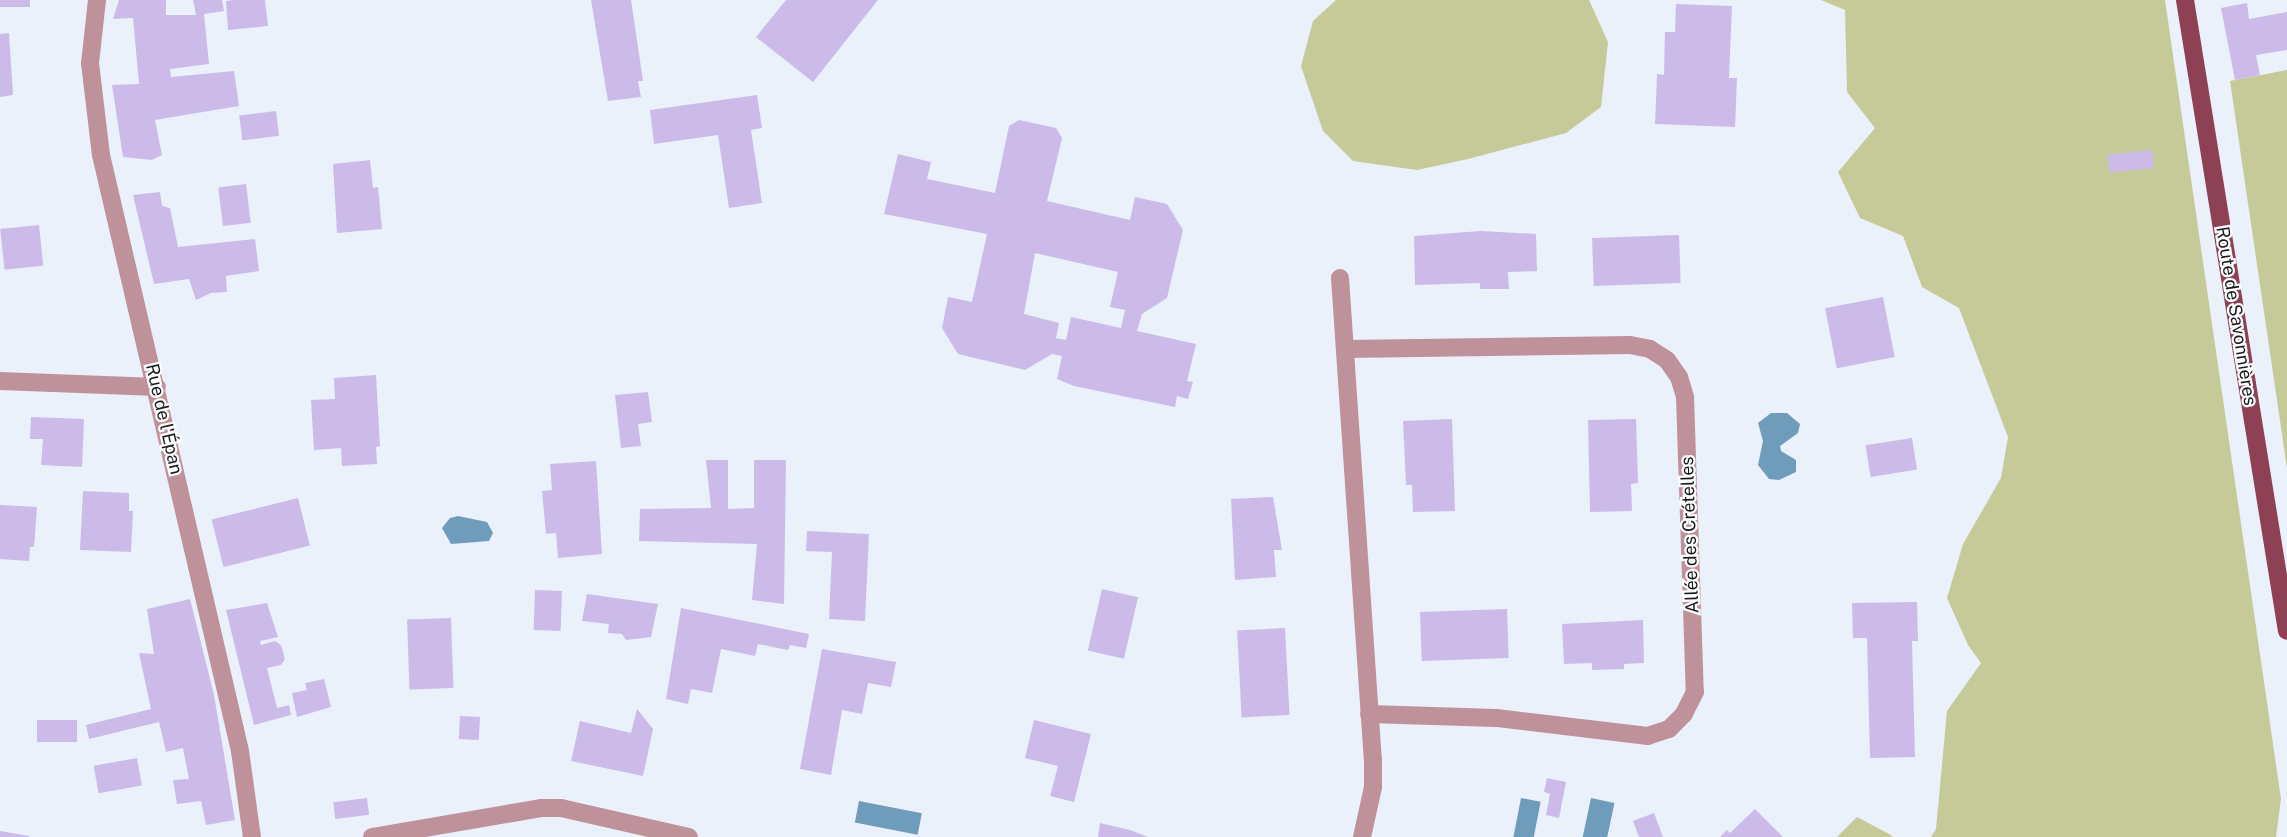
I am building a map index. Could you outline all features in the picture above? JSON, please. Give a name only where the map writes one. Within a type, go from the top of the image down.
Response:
[{"type":"main road","name":"Route de Savonnières","points":[[2185,0],[2287,631]]},
{"type":"street","name":"Rue de l'Épan","points":[[97,0],[90,39],[92,105],[240,752],[252,837]]},
{"type":"street","points":[[1340,278],[1373,787],[1362,837]]},
{"type":"street","name":"Allée des Crételles","points":[[1345,349],[1630,345],[1650,349],[1667,360],[1685,397],[1695,692],[1684,714],[1669,729],[1648,736],[1496,718],[1369,714]]},
{"type":"street","points":[[0,381],[157,387]]},
{"type":"street","points":[[372,837],[541,808],[561,808],[689,837]]},
{"type":"green space","points":[[1336,0],[1589,0],[1608,42],[1601,107],[1566,133],[1468,159],[1417,170],[1353,161],[1323,131],[1301,66],[1313,21]]},
{"type":"green space","points":[[1821,0],[2165,0],[2281,799],[2276,837],[1931,837],[1936,829],[1947,711],[1981,663],[1968,645],[1947,598],[1963,544],[2001,478],[2008,437],[1959,308],[1922,287],[1903,236],[1860,218],[1838,172],[1875,128],[1847,92],[1845,10]]},
{"type":"green space","points":[[2287,70],[2287,468],[2230,81]]},
{"type":"green space","points":[[1857,817],[1891,835],[1893,837],[1837,837]]},
{"type":"water","points":[[1771,413],[1787,413],[1800,424],[1798,433],[1780,446],[1781,451],[1796,460],[1796,472],[1779,480],[1769,479],[1758,465],[1763,441],[1758,423]]},
{"type":"water","points":[[458,516],[487,522],[493,533],[489,541],[451,544],[442,528],[450,518]]},
{"type":"water","points":[[1521,798],[1541,802],[1534,837],[1513,837]]},
{"type":"water","points":[[1591,798],[1614,803],[1607,837],[1583,837]]},
{"type":"water","points":[[859,801],[922,813],[918,835],[855,823]]},
{"type":"building","points":[[0,0],[30,0],[30,7],[0,7]]},
{"type":"building","points":[[119,0],[166,0],[166,15],[196,15],[193,0],[222,0],[224,11],[204,14],[209,64],[170,69],[171,77],[234,71],[239,106],[155,120],[162,155],[152,160],[123,157],[112,85],[139,84],[133,18],[113,19]]},
{"type":"building","points":[[265,0],[268,26],[228,30],[226,1]]},
{"type":"building","points":[[591,0],[631,0],[643,81],[638,81],[641,97],[608,101]]},
{"type":"building","points":[[786,0],[878,0],[813,82],[756,37]]},
{"type":"building","points":[[2247,3],[2249,19],[2287,12],[2287,50],[2256,55],[2260,75],[2235,80],[2221,8]]},
{"type":"building","points":[[1676,4],[1732,6],[1729,78],[1737,78],[1735,127],[1655,124],[1657,74],[1664,75],[1665,32],[1675,32]]},
{"type":"building","points":[[9,33],[13,95],[0,97],[0,34]]},
{"type":"building","points":[[757,95],[762,128],[751,130],[762,203],[729,208],[718,135],[654,144],[650,110]]},
{"type":"building","points":[[276,111],[279,136],[242,140],[239,116]]},
{"type":"building","points":[[1019,120],[1056,128],[1062,138],[1047,201],[1130,220],[1135,197],[1167,204],[1183,230],[1167,298],[1142,314],[1137,331],[1196,344],[1187,381],[1193,382],[1188,399],[1177,396],[1175,407],[1074,386],[1057,379],[1062,356],[1052,354],[1025,370],[958,354],[942,328],[948,297],[972,302],[987,234],[884,214],[898,154],[931,162],[927,179],[995,193],[1009,126]],"holes":[[[1035,253],[1118,272],[1110,307],[1125,310],[1121,328],[1071,317],[1066,340],[1056,338],[1059,323],[1024,314]]]},
{"type":"building","points":[[2152,150],[2154,168],[2109,173],[2107,155]]},
{"type":"building","points":[[370,160],[373,188],[378,187],[382,229],[337,233],[333,164]]},
{"type":"building","points":[[246,184],[251,223],[223,226],[218,187]]},
{"type":"building","points":[[160,192],[162,206],[170,208],[178,247],[255,239],[259,271],[226,276],[227,292],[211,293],[196,300],[189,279],[154,284],[133,195]]},
{"type":"building","points":[[39,225],[43,266],[4,270],[0,229]]},
{"type":"building","points":[[1481,231],[1536,234],[1537,271],[1508,272],[1509,289],[1480,289],[1480,283],[1415,285],[1414,236]]},
{"type":"building","points":[[1679,235],[1681,283],[1594,286],[1592,238]]},
{"type":"building","points":[[1883,297],[1895,357],[1837,368],[1825,308]]},
{"type":"building","points":[[376,375],[380,446],[376,447],[377,464],[342,466],[341,448],[314,450],[311,400],[335,399],[334,378]]},
{"type":"building","points":[[648,392],[652,422],[638,424],[641,446],[621,448],[615,395]]},
{"type":"building","points":[[31,417],[84,419],[82,467],[41,465],[43,439],[30,439]]},
{"type":"building","points":[[1452,419],[1455,511],[1413,512],[1412,485],[1406,485],[1403,421]]},
{"type":"building","points":[[1636,419],[1638,483],[1631,484],[1632,511],[1590,512],[1588,420]]},
{"type":"building","points":[[1912,438],[1917,470],[1871,477],[1866,445]]},
{"type":"building","points":[[706,460],[728,460],[728,509],[754,508],[754,460],[786,460],[784,604],[752,600],[757,544],[639,541],[640,509],[711,508]]},
{"type":"building","points":[[596,461],[602,554],[558,558],[556,533],[546,534],[542,491],[552,490],[550,464]]},
{"type":"building","points":[[83,491],[129,493],[129,511],[133,511],[131,552],[80,550]]},
{"type":"building","points":[[1273,497],[1282,550],[1274,550],[1276,577],[1235,580],[1231,499]]},
{"type":"building","points":[[298,498],[310,546],[223,567],[212,520]]},
{"type":"building","points":[[0,505],[37,507],[34,547],[30,547],[29,561],[0,559]]},
{"type":"building","points":[[807,531],[869,534],[865,621],[829,619],[832,552],[806,551]]},
{"type":"building","points":[[1102,589],[1138,597],[1124,659],[1088,650]]},
{"type":"building","points":[[535,590],[562,591],[561,631],[534,630]]},
{"type":"building","points":[[587,594],[658,604],[651,637],[626,640],[622,634],[608,633],[609,624],[582,621]]},
{"type":"building","points":[[190,599],[214,695],[235,820],[206,825],[201,801],[177,804],[173,780],[189,779],[183,748],[166,752],[159,722],[89,739],[86,725],[151,709],[139,653],[154,654],[147,609]]},
{"type":"building","points":[[1917,602],[1918,641],[1912,641],[1915,757],[1870,758],[1867,638],[1853,638],[1852,603]]},
{"type":"building","points":[[267,603],[278,637],[260,641],[261,645],[275,641],[281,645],[285,659],[281,665],[267,668],[277,708],[289,705],[291,715],[254,725],[226,610]]},
{"type":"building","points":[[681,608],[809,634],[806,648],[790,645],[788,650],[758,644],[755,656],[721,649],[712,693],[691,689],[688,704],[666,699]]},
{"type":"building","points":[[1507,609],[1509,658],[1422,661],[1420,612]]},
{"type":"building","points":[[451,618],[453,688],[409,689],[407,620]]},
{"type":"building","points":[[1643,620],[1644,663],[1624,664],[1624,669],[1592,670],[1592,663],[1564,664],[1562,624]]},
{"type":"building","points":[[1285,628],[1290,715],[1242,717],[1237,631]]},
{"type":"building","points":[[822,649],[896,662],[891,687],[868,683],[862,714],[842,710],[831,775],[800,769]]},
{"type":"building","points":[[324,679],[331,707],[297,717],[292,693],[307,690],[305,683]]},
{"type":"building","points":[[637,709],[653,729],[643,776],[571,761],[580,721],[631,733]]},
{"type":"building","points":[[460,716],[480,717],[479,740],[459,739]]},
{"type":"building","points":[[37,720],[77,720],[77,742],[37,742]]},
{"type":"building","points":[[1034,720],[1091,734],[1074,802],[1050,796],[1058,766],[1025,758]]},
{"type":"building","points":[[137,758],[142,786],[99,793],[94,766]]},
{"type":"building","points":[[1547,778],[1566,782],[1559,818],[1546,815],[1550,794],[1544,792]]},
{"type":"building","points":[[367,798],[369,815],[335,819],[333,802]]},
{"type":"building","points":[[1755,809],[1783,837],[1720,837],[1727,830],[1730,833]]},
{"type":"building","points":[[1654,813],[1663,837],[1639,837],[1633,821]]},
{"type":"building","points":[[1100,823],[1130,830],[1148,837],[1098,837]]},
{"type":"building","points":[[0,831],[29,836],[29,837],[0,837]]}]
